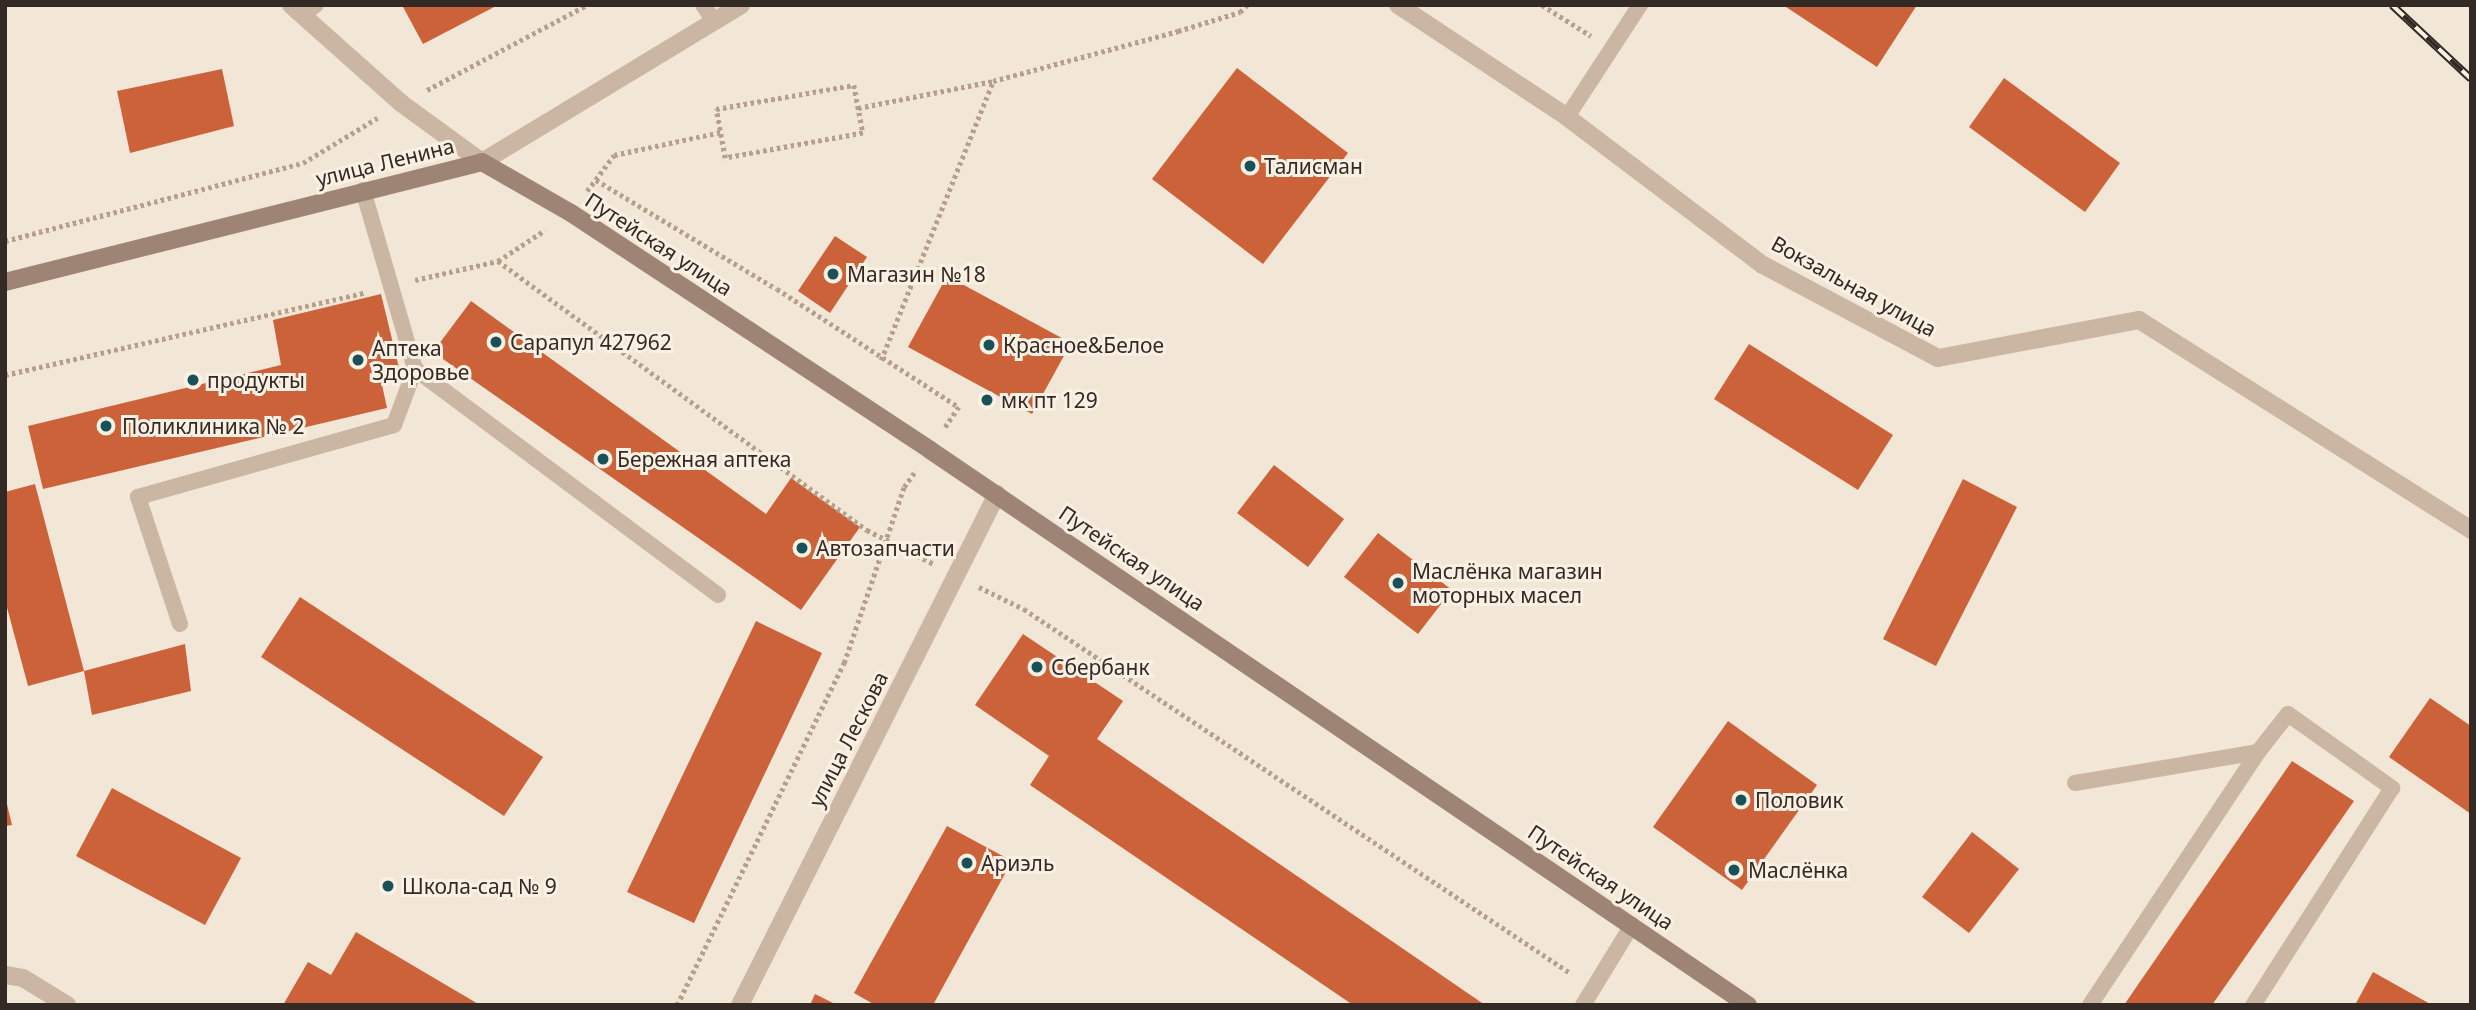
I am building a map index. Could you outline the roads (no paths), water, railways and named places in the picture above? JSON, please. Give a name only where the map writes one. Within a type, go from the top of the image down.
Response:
[{"type":"main road","name":"улица Ленина","points":[[5,282],[482,162]]},
{"type":"main road","name":"Путейская улица","points":[[482,162],[570,213],[930,450],[1748,1005]]},
{"type":"street","name":"улица Ленина","points":[[482,162],[741,5]]},
{"type":"street","name":"Вокзальная улица","points":[[1398,5],[1567,117],[1763,265],[1938,358],[2139,320],[2471,530]]},
{"type":"street","points":[[303,9],[401,103],[482,162]]},
{"type":"street","name":"улица Лескова","points":[[740,1005],[996,494]]},
{"type":"street","points":[[5,975],[23,978],[67,1005]]},
{"type":"lane","points":[[703,5],[714,22]]},
{"type":"lane","points":[[1567,117],[1640,5]]},
{"type":"lane","points":[[180,624],[138,497],[394,425],[415,369],[363,190]]},
{"type":"lane","points":[[415,369],[718,595]]},
{"type":"lane","points":[[2090,1005],[2258,752],[2288,714],[2392,788],[2253,1005]]},
{"type":"lane","points":[[2076,783],[2258,752]]},
{"type":"lane","points":[[1583,1005],[1632,925]]},
{"type":"railway","points":[[2392,5],[2471,79]]},
{"type":"place","name":"Талисман","points":[[1250,166]]},
{"type":"place","name":"Магазин №18","points":[[833,274]]},
{"type":"place","name":"Сарапул 427962","points":[[496,342]]},
{"type":"place","name":"Красное&Белое","points":[[989,345]]},
{"type":"place","name":"Аптека Здоровье","points":[[358,360]]},
{"type":"place","name":"продукты","points":[[193,380]]},
{"type":"place","name":"мк пт 129","points":[[987,400]]},
{"type":"place","name":"Поликлиника № 2","points":[[106,426]]},
{"type":"place","name":"Бережная аптека","points":[[603,459]]},
{"type":"place","name":"Автозапчасти","points":[[802,548]]},
{"type":"place","name":"Маслёнка магазин моторных масел","points":[[1398,583]]},
{"type":"place","name":"Сбербанк","points":[[1037,667]]},
{"type":"place","name":"Половик","points":[[1741,800]]},
{"type":"place","name":"Ариэль","points":[[967,863]]},
{"type":"place","name":"Маслёнка","points":[[1734,870]]},
{"type":"place","name":"Школа-сад № 9","points":[[388,886]]}]
